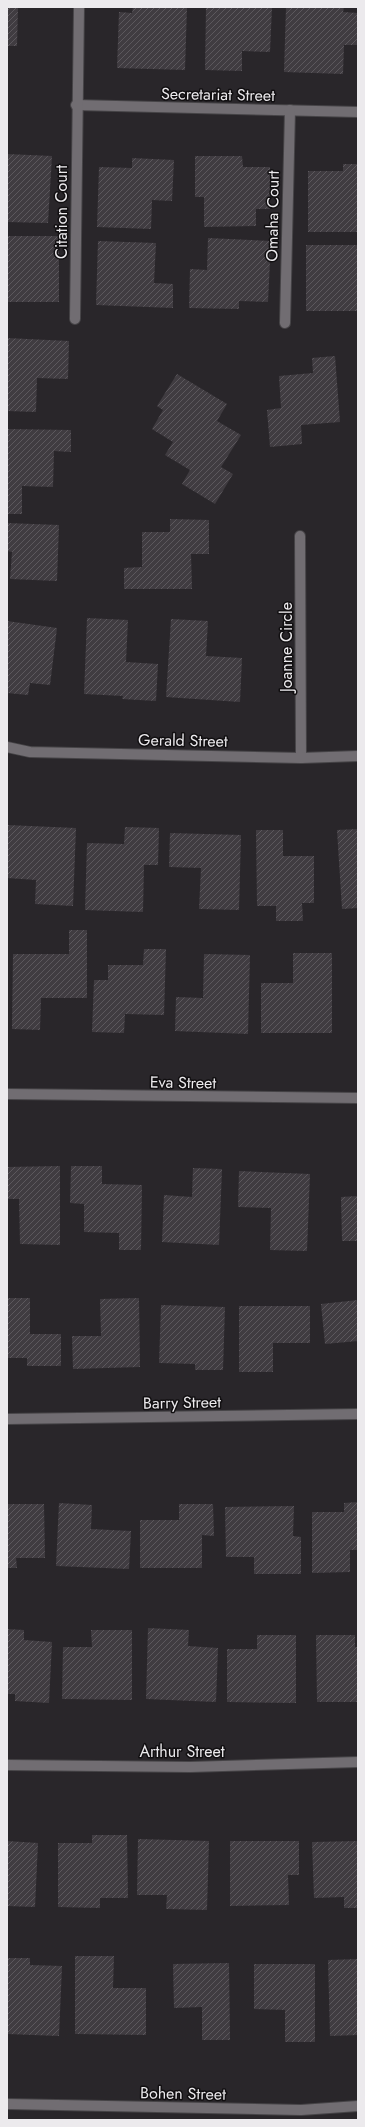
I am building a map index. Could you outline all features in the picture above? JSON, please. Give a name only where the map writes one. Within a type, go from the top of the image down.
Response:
[{"type":"street","name":"Citation Court","points":[[75,319],[76,105],[79,7]]},
{"type":"street","name":"Secretariat Street","points":[[76,105],[358,112]]},
{"type":"street","name":"Omaha Court","points":[[285,323],[290,110]]},
{"type":"street","name":"Joanne Circle","points":[[300,536],[301,758]]},
{"type":"street","name":"Gerald Street","points":[[7,747],[30,752],[301,758],[358,756]]},
{"type":"street","name":"Eva Street","points":[[7,1094],[358,1098]]},
{"type":"street","name":"Barry Street","points":[[7,1419],[358,1414]]},
{"type":"street","name":"Arthur Street","points":[[7,1765],[190,1767],[358,1762]]},
{"type":"street","name":"Bohen Street","points":[[7,2104],[301,2110],[358,2106]]},
{"type":"building","points":[[7,7],[18,7],[17,46],[7,46]]},
{"type":"building","points":[[133,7],[187,7],[185,70],[117,68],[119,12],[132,13]]},
{"type":"building","points":[[206,7],[272,7],[270,52],[242,51],[242,71],[205,70]]},
{"type":"building","points":[[286,7],[344,7],[343,12],[358,13],[357,45],[344,45],[343,74],[284,72]]},
{"type":"building","points":[[7,154],[52,156],[48,223],[7,222]]},
{"type":"building","points":[[195,156],[242,156],[243,167],[270,167],[270,209],[256,209],[256,226],[204,227],[204,197],[195,197]]},
{"type":"building","points":[[132,158],[174,160],[172,201],[152,200],[151,229],[97,227],[99,167],[132,168]]},
{"type":"building","points":[[343,164],[358,164],[358,232],[308,232],[308,171],[343,171]]},
{"type":"building","points":[[7,236],[59,236],[59,302],[7,302]]},
{"type":"building","points":[[208,238],[271,241],[268,302],[239,301],[239,309],[189,308],[190,269],[207,270]]},
{"type":"building","points":[[98,241],[156,243],[154,283],[173,284],[173,308],[96,305]]},
{"type":"building","points":[[306,245],[358,245],[358,311],[306,311]]},
{"type":"building","points":[[7,338],[69,341],[68,379],[37,378],[36,412],[7,411]]},
{"type":"building","points":[[335,356],[340,422],[301,425],[302,444],[270,447],[267,410],[281,408],[279,376],[313,373],[312,358]]},
{"type":"building","points":[[177,374],[227,404],[217,421],[241,435],[221,467],[233,474],[215,504],[182,484],[190,470],[165,455],[173,442],[152,429],[163,410],[157,406]]},
{"type":"building","points":[[7,429],[71,430],[71,452],[54,451],[53,487],[22,486],[22,514],[7,514]]},
{"type":"building","points":[[170,519],[209,520],[209,554],[191,554],[192,589],[124,589],[124,568],[142,567],[142,532],[170,532]]},
{"type":"building","points":[[7,523],[59,525],[57,581],[10,579],[12,552],[7,551]]},
{"type":"building","points":[[87,618],[128,620],[126,662],[158,664],[156,701],[122,699],[123,696],[84,694]]},
{"type":"building","points":[[171,619],[208,621],[206,656],[242,658],[240,702],[166,697]]},
{"type":"building","points":[[7,621],[57,628],[50,685],[30,683],[28,695],[7,693]]},
{"type":"building","points":[[7,825],[76,828],[73,906],[35,904],[36,880],[7,878]]},
{"type":"building","points":[[125,827],[159,828],[158,865],[144,865],[143,912],[85,910],[87,843],[124,844]]},
{"type":"building","points":[[358,829],[358,908],[342,909],[337,830]]},
{"type":"building","points":[[256,830],[283,830],[283,856],[314,856],[314,903],[302,903],[303,921],[276,921],[276,906],[257,906]]},
{"type":"building","points":[[170,833],[241,835],[239,910],[199,909],[201,868],[169,867]]},
{"type":"building","points":[[69,930],[87,930],[87,998],[41,998],[40,1030],[12,1029],[13,954],[69,954]]},
{"type":"building","points":[[144,949],[166,949],[164,1015],[125,1014],[124,1033],[92,1032],[94,980],[108,980],[108,965],[143,965]]},
{"type":"building","points":[[293,953],[332,953],[332,1033],[261,1033],[261,983],[293,983]]},
{"type":"building","points":[[204,954],[250,955],[248,1034],[175,1031],[176,997],[203,998]]},
{"type":"building","points":[[60,1166],[60,1245],[20,1244],[19,1199],[7,1199],[7,1167]]},
{"type":"building","points":[[71,1166],[102,1166],[102,1184],[142,1185],[141,1250],[119,1250],[119,1233],[84,1232],[84,1204],[70,1203]]},
{"type":"building","points":[[193,1168],[222,1169],[219,1245],[162,1242],[164,1195],[192,1197]]},
{"type":"building","points":[[239,1171],[310,1174],[307,1251],[270,1250],[271,1208],[238,1207]]},
{"type":"building","points":[[358,1196],[358,1241],[342,1241],[341,1197]]},
{"type":"building","points":[[7,1298],[30,1298],[30,1334],[61,1334],[61,1366],[27,1366],[27,1358],[7,1358]]},
{"type":"building","points":[[139,1298],[140,1367],[73,1369],[72,1336],[101,1336],[100,1299]]},
{"type":"building","points":[[358,1300],[358,1341],[325,1344],[321,1304]]},
{"type":"building","points":[[161,1305],[225,1307],[223,1370],[195,1370],[195,1364],[159,1363]]},
{"type":"building","points":[[239,1306],[310,1306],[310,1343],[273,1343],[273,1372],[239,1372]]},
{"type":"building","points":[[358,1502],[358,1550],[350,1550],[350,1572],[312,1573],[312,1512],[344,1512],[344,1503]]},
{"type":"building","points":[[59,1503],[92,1505],[91,1529],[131,1531],[129,1569],[56,1566]]},
{"type":"building","points":[[7,1504],[44,1504],[45,1558],[16,1558],[17,1568],[7,1568]]},
{"type":"building","points":[[179,1504],[213,1504],[214,1536],[202,1535],[202,1568],[140,1568],[140,1520],[179,1520]]},
{"type":"building","points":[[294,1506],[293,1536],[301,1537],[301,1574],[254,1574],[254,1557],[226,1557],[225,1507]]},
{"type":"building","points":[[148,1628],[189,1630],[188,1646],[218,1648],[216,1702],[146,1699]]},
{"type":"building","points":[[7,1629],[24,1630],[24,1640],[52,1642],[49,1703],[15,1701],[15,1694],[7,1694]]},
{"type":"building","points":[[91,1630],[132,1630],[132,1700],[62,1699],[63,1647],[92,1647]]},
{"type":"building","points":[[257,1635],[296,1635],[296,1703],[227,1702],[227,1649],[257,1649]]},
{"type":"building","points":[[316,1635],[355,1635],[355,1647],[358,1647],[358,1702],[317,1702]]},
{"type":"building","points":[[92,1835],[127,1835],[128,1898],[100,1898],[100,1908],[58,1907],[58,1843],[92,1843]]},
{"type":"building","points":[[138,1839],[209,1841],[207,1910],[166,1909],[167,1895],[137,1895]]},
{"type":"building","points":[[7,1841],[38,1843],[35,1907],[7,1906]]},
{"type":"building","points":[[230,1841],[299,1841],[299,1875],[288,1875],[289,1905],[230,1906]]},
{"type":"building","points":[[358,1841],[358,1908],[344,1908],[344,1897],[314,1898],[312,1842]]},
{"type":"building","points":[[75,1956],[114,1956],[113,1988],[146,1988],[146,2035],[75,2034]]},
{"type":"building","points":[[7,1958],[30,1958],[30,1965],[62,1966],[59,2036],[7,2034]]},
{"type":"building","points":[[358,1959],[358,2035],[330,2036],[328,1960]]},
{"type":"building","points":[[229,1963],[230,2040],[202,2040],[202,2007],[174,2008],[173,1964]]},
{"type":"building","points":[[254,1964],[315,1964],[315,2042],[285,2042],[285,2010],[254,2009]]}]
